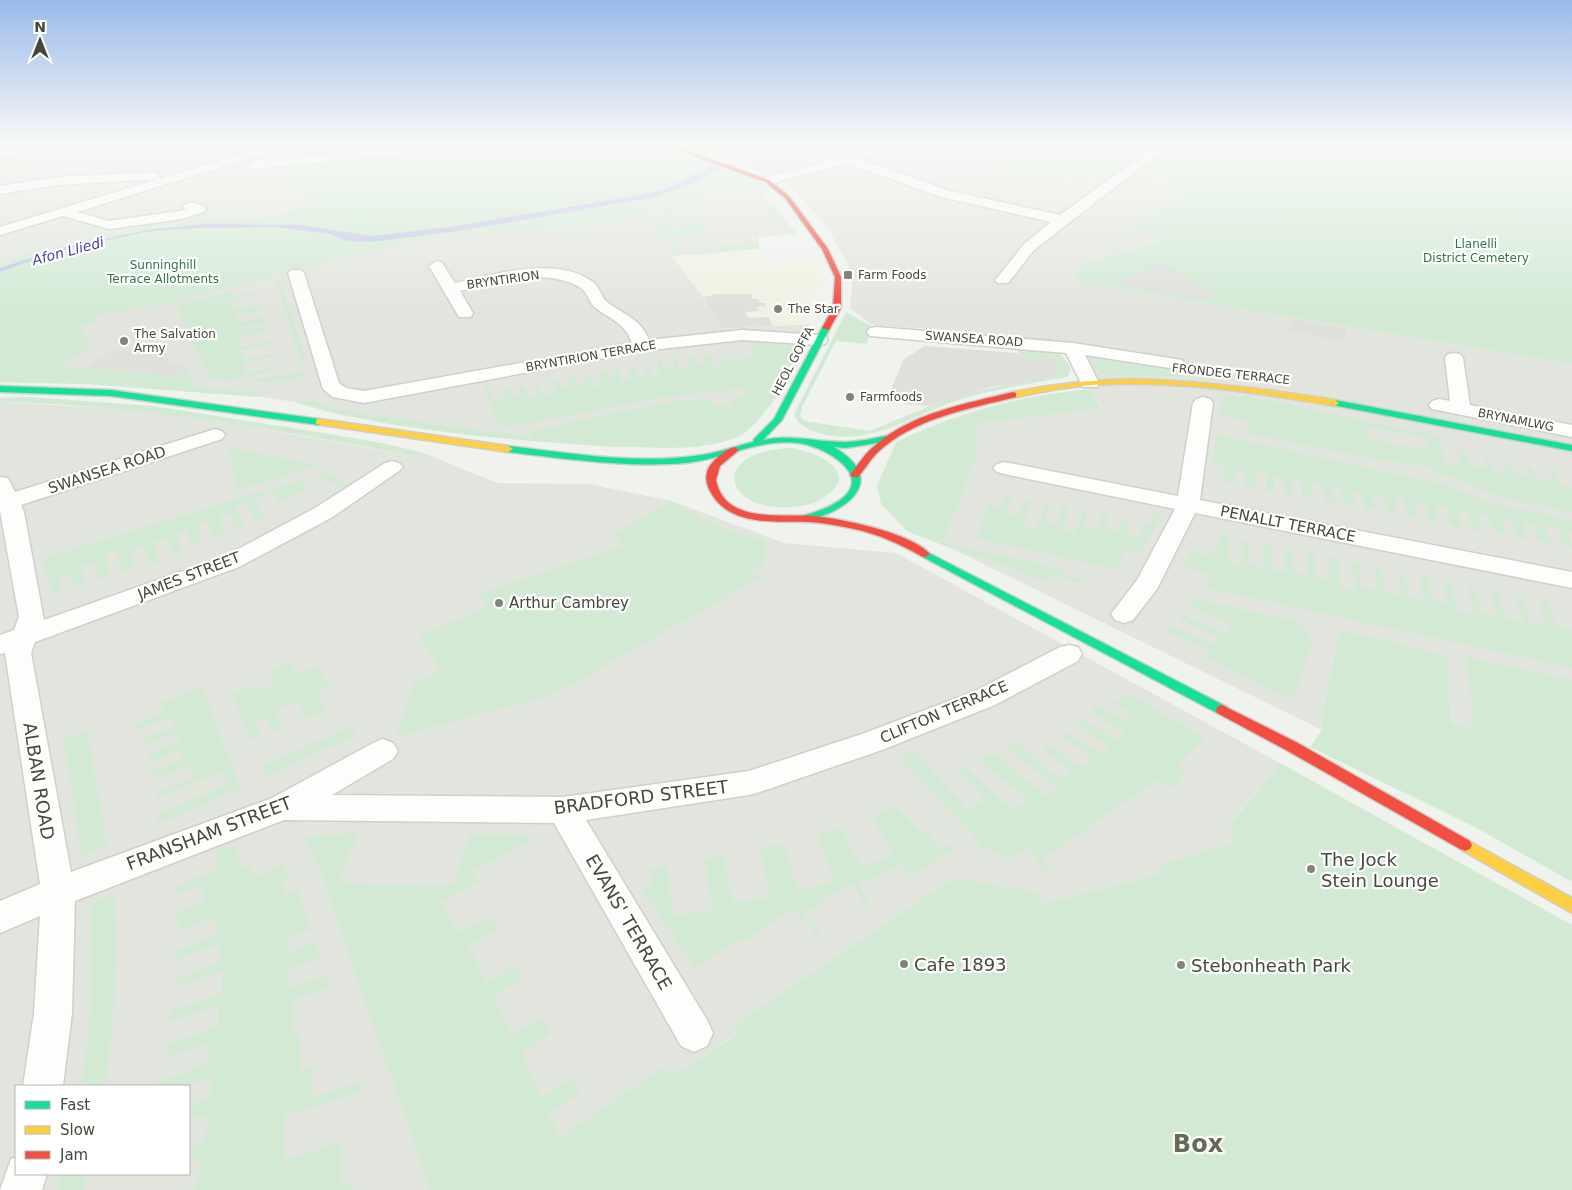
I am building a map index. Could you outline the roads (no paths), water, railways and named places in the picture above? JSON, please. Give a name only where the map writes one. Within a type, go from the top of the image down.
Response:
[{"type":"street","points":[[0,231],[104,200]]},
{"type":"street","name":"HEOL GOFFA","points":[[757,441],[778,420],[838,305],[838,277],[825,248],[789,200]]},
{"type":"street","points":[[971,200],[1062,220]]},
{"type":"street","points":[[1003,280],[1029,247],[1090,200]]},
{"type":"street","points":[[64,212],[109,225],[182,215],[199,209],[190,206]]},
{"type":"street","name":"BRYNTIRION","points":[[437,266],[466,313]]},
{"type":"street","name":"BRYNTIRION TERRACE","points":[[296,273],[330,385],[340,393],[364,397],[642,346],[742,335],[820,340]]},
{"type":"street","name":"BRYNTIRION","points":[[451,288],[520,275],[567,276],[590,287],[599,303],[619,314],[636,328],[642,346]]},
{"type":"street","name":"BRYNTIRION","points":[[446,317],[482,309]]},
{"type":"street","name":"SWANSEA ROAD","points":[[876,332],[971,338],[1073,348],[1176,364]]},
{"type":"street","points":[[1073,348],[1090,383]]},
{"type":"street","name":"BRYNAMLWG","points":[[1454,358],[1461,409]]},
{"type":"street","name":"FRONDEG TERRACE","points":[[818,444],[846,445],[890,438],[945,413],[988,399],[1042,388],[1090,383],[1141,381],[1192,382],[1258,389],[1572,448]]},
{"type":"street","points":[[0,389],[106,394],[198,403],[448,442],[625,460],[676,471]]},
{"type":"street","points":[[1124,614],[1148,583],[1188,505],[1203,403]]},
{"type":"street","name":"BRYNAMLWG","points":[[1439,405],[1572,431]]},
{"type":"street","name":"HEOL GOFFA","points":[[778,420],[786,430],[803,440]]},
{"type":"street","name":"SWANSEA ROAD","points":[[3,496],[215,435]]},
{"type":"street","name":"FRONDEG TERRACE","points":[[855,475],[872,454],[890,438]]},
{"type":"street","points":[[625,460],[695,459],[734,450],[757,441],[788,439],[818,444],[843,457],[851,465],[855,475],[853,490],[844,502],[827,512],[805,519]]},
{"type":"street","points":[[734,450],[720,459],[706,482],[717,498],[732,509],[754,517],[779,521],[805,519],[847,524],[890,535],[1291,746],[1572,906]]},
{"type":"street","name":"JAMES STREET","points":[[13,641],[231,562],[323,513],[392,467]]},
{"type":"street","name":"PENALLT TERRACE","points":[[1004,468],[1572,580]]},
{"type":"street","points":[[853,490],[862,505]]},
{"type":"street","name":"ALBAN ROAD","points":[[3,496],[21,550],[32,617],[13,641],[18,653],[58,892],[53,1014],[43,1085]]},
{"type":"street","points":[[872,518],[890,535]]},
{"type":"street","name":"CLIFTON TERRACE","points":[[872,742],[985,698],[1069,654]]},
{"type":"street","name":"BRADFORD STREET","points":[[283,807],[563,810],[749,783],[872,742]]},
{"type":"street","name":"FRANSHAM STREET","points":[[0,917],[58,892],[283,807],[382,752]]},
{"type":"street","name":"EVANS' TERRACE","points":[[563,810],[694,1033]]},
{"type":"street","points":[[22,1190],[26,1175]]},
{"type":"water","points":[[612,200],[639,200],[465,230],[372,242],[347,241],[330,234],[275,227],[196,228],[143,232],[53,253],[0,272],[0,268],[61,248],[152,229],[210,224],[300,225],[372,236],[456,226]]},
{"type":"place","name":"Farm Foods","points":[[848,275]]},
{"type":"place","name":"The Star","points":[[778,309]]},
{"type":"place","name":"The Salvation Army","points":[[124,341]]},
{"type":"place","name":"Farmfoods","points":[[850,397]]},
{"type":"place","name":"Arthur Cambrey","points":[[499,603]]},
{"type":"place","name":"The Jock Stein Lounge","points":[[1311,869]]},
{"type":"place","name":"Cafe 1893","points":[[904,964]]},
{"type":"place","name":"Stebonheath Park","points":[[1181,965]]},
{"type":"district","name":"Box","points":[[1198,1144]]},
{"type":"park label","name":"Llanelli District Cemetery","points":[[1476,251]]},
{"type":"park label","name":"Sunninghill Terrace Allotments","points":[[163,272]]},
{"type":"water label","name":"Afon Lliedi","points":[[68,251]]}]
